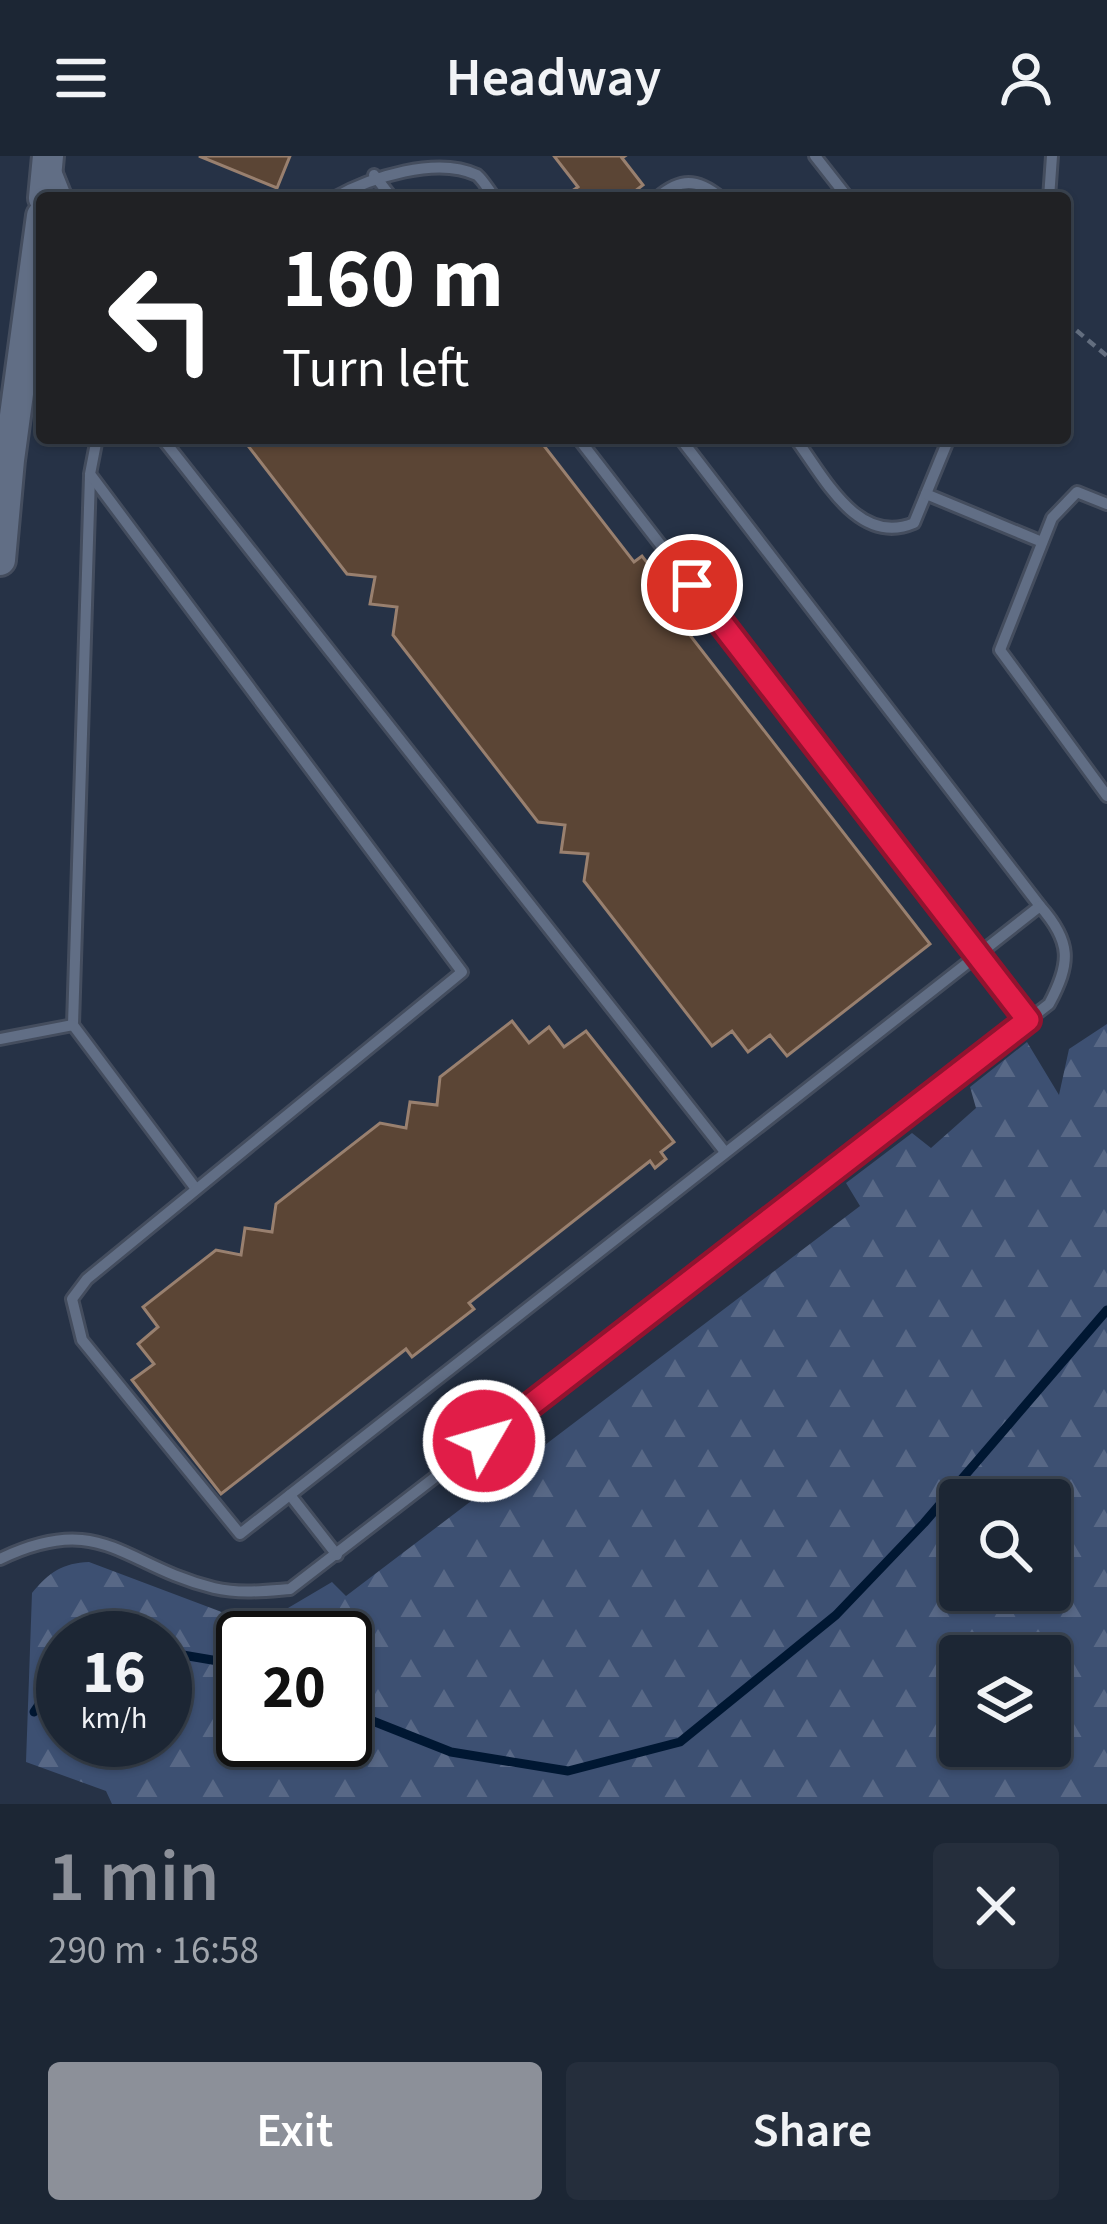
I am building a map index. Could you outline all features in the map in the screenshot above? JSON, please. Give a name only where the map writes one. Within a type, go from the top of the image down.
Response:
[{"type":"main road","points":[[45,192],[49,156]]},
{"type":"main road","points":[[0,560],[36,260]]},
{"type":"lane","points":[[49,156],[64,192]]},
{"type":"lane","points":[[815,156],[843,192]]},
{"type":"lane","points":[[1034,156],[1051,159],[1049,192]]},
{"type":"lane","points":[[344,192],[374,175],[445,161],[475,173],[489,192]]},
{"type":"lane","points":[[374,175],[387,192]]},
{"type":"lane","points":[[664,192],[674,184],[694,183],[710,192]]},
{"type":"lane","points":[[96,444],[90,473],[73,1024],[196,1189]]},
{"type":"lane","points":[[167,444],[724,1152]]},
{"type":"lane","points":[[583,444],[1028,1020]]},
{"type":"lane","points":[[0,1559],[39,1540],[94,1539],[212,1588],[251,1593],[290,1589],[1049,1004],[1063,979],[1068,956],[1052,919],[685,444]]},
{"type":"lane","points":[[800,444],[857,517],[894,532],[914,524],[947,444]]},
{"type":"lane","points":[[90,473],[462,972],[86,1279],[72,1299],[82,1340],[240,1534],[1040,906]]},
{"type":"lane","points":[[1107,504],[1077,492],[1052,518],[1000,650],[1107,796]]},
{"type":"lane","points":[[926,494],[1042,542]]},
{"type":"lane","points":[[0,1040],[73,1024]]},
{"type":"lane","points":[[290,1495],[337,1555]]},
{"type":"path","points":[[1071,326],[1107,356]]},
{"type":"green space","points":[[1107,1024],[1107,1804],[112,1804],[106,1791],[40,1767],[192,1767],[192,1611],[36,1611],[36,1766],[26,1762],[32,1593],[51,1574],[89,1562],[219,1611],[216,1767],[372,1767],[372,1611],[258,1611],[288,1608],[332,1582],[346,1596],[860,1206],[846,1183],[912,1133],[931,1148],[976,1108],[970,1087],[1027,1042],[1059,1095],[1069,1049]]},
{"type":"building","points":[[199,156],[290,156],[277,188]]},
{"type":"building","points":[[554,156],[625,156],[622,158],[643,185],[634,192],[573,192],[578,187]]},
{"type":"building","points":[[247,444],[543,444],[634,562],[642,556],[690,618],[682,625],[930,944],[787,1056],[770,1035],[748,1052],[732,1031],[712,1046],[584,881],[588,854],[561,852],[565,825],[538,822],[393,635],[397,607],[370,604],[375,577],[347,574]]},
{"type":"building","points":[[512,1021],[529,1043],[549,1027],[564,1047],[586,1031],[674,1142],[661,1152],[666,1159],[655,1168],[650,1161],[469,1303],[474,1309],[412,1357],[406,1349],[221,1494],[132,1380],[154,1364],[138,1344],[158,1327],[143,1307],[216,1250],[241,1255],[245,1228],[272,1232],[276,1204],[380,1123],[406,1128],[410,1102],[437,1105],[440,1077]]},
{"type":"waterway","points":[[372,1721],[451,1752],[568,1771],[680,1742],[836,1615],[924,1523],[1107,1310]]},
{"type":"waterway","points":[[192,1657],[216,1661]]},
{"type":"route","points":[[484,1441],[1028,1020],[692,585]]}]
